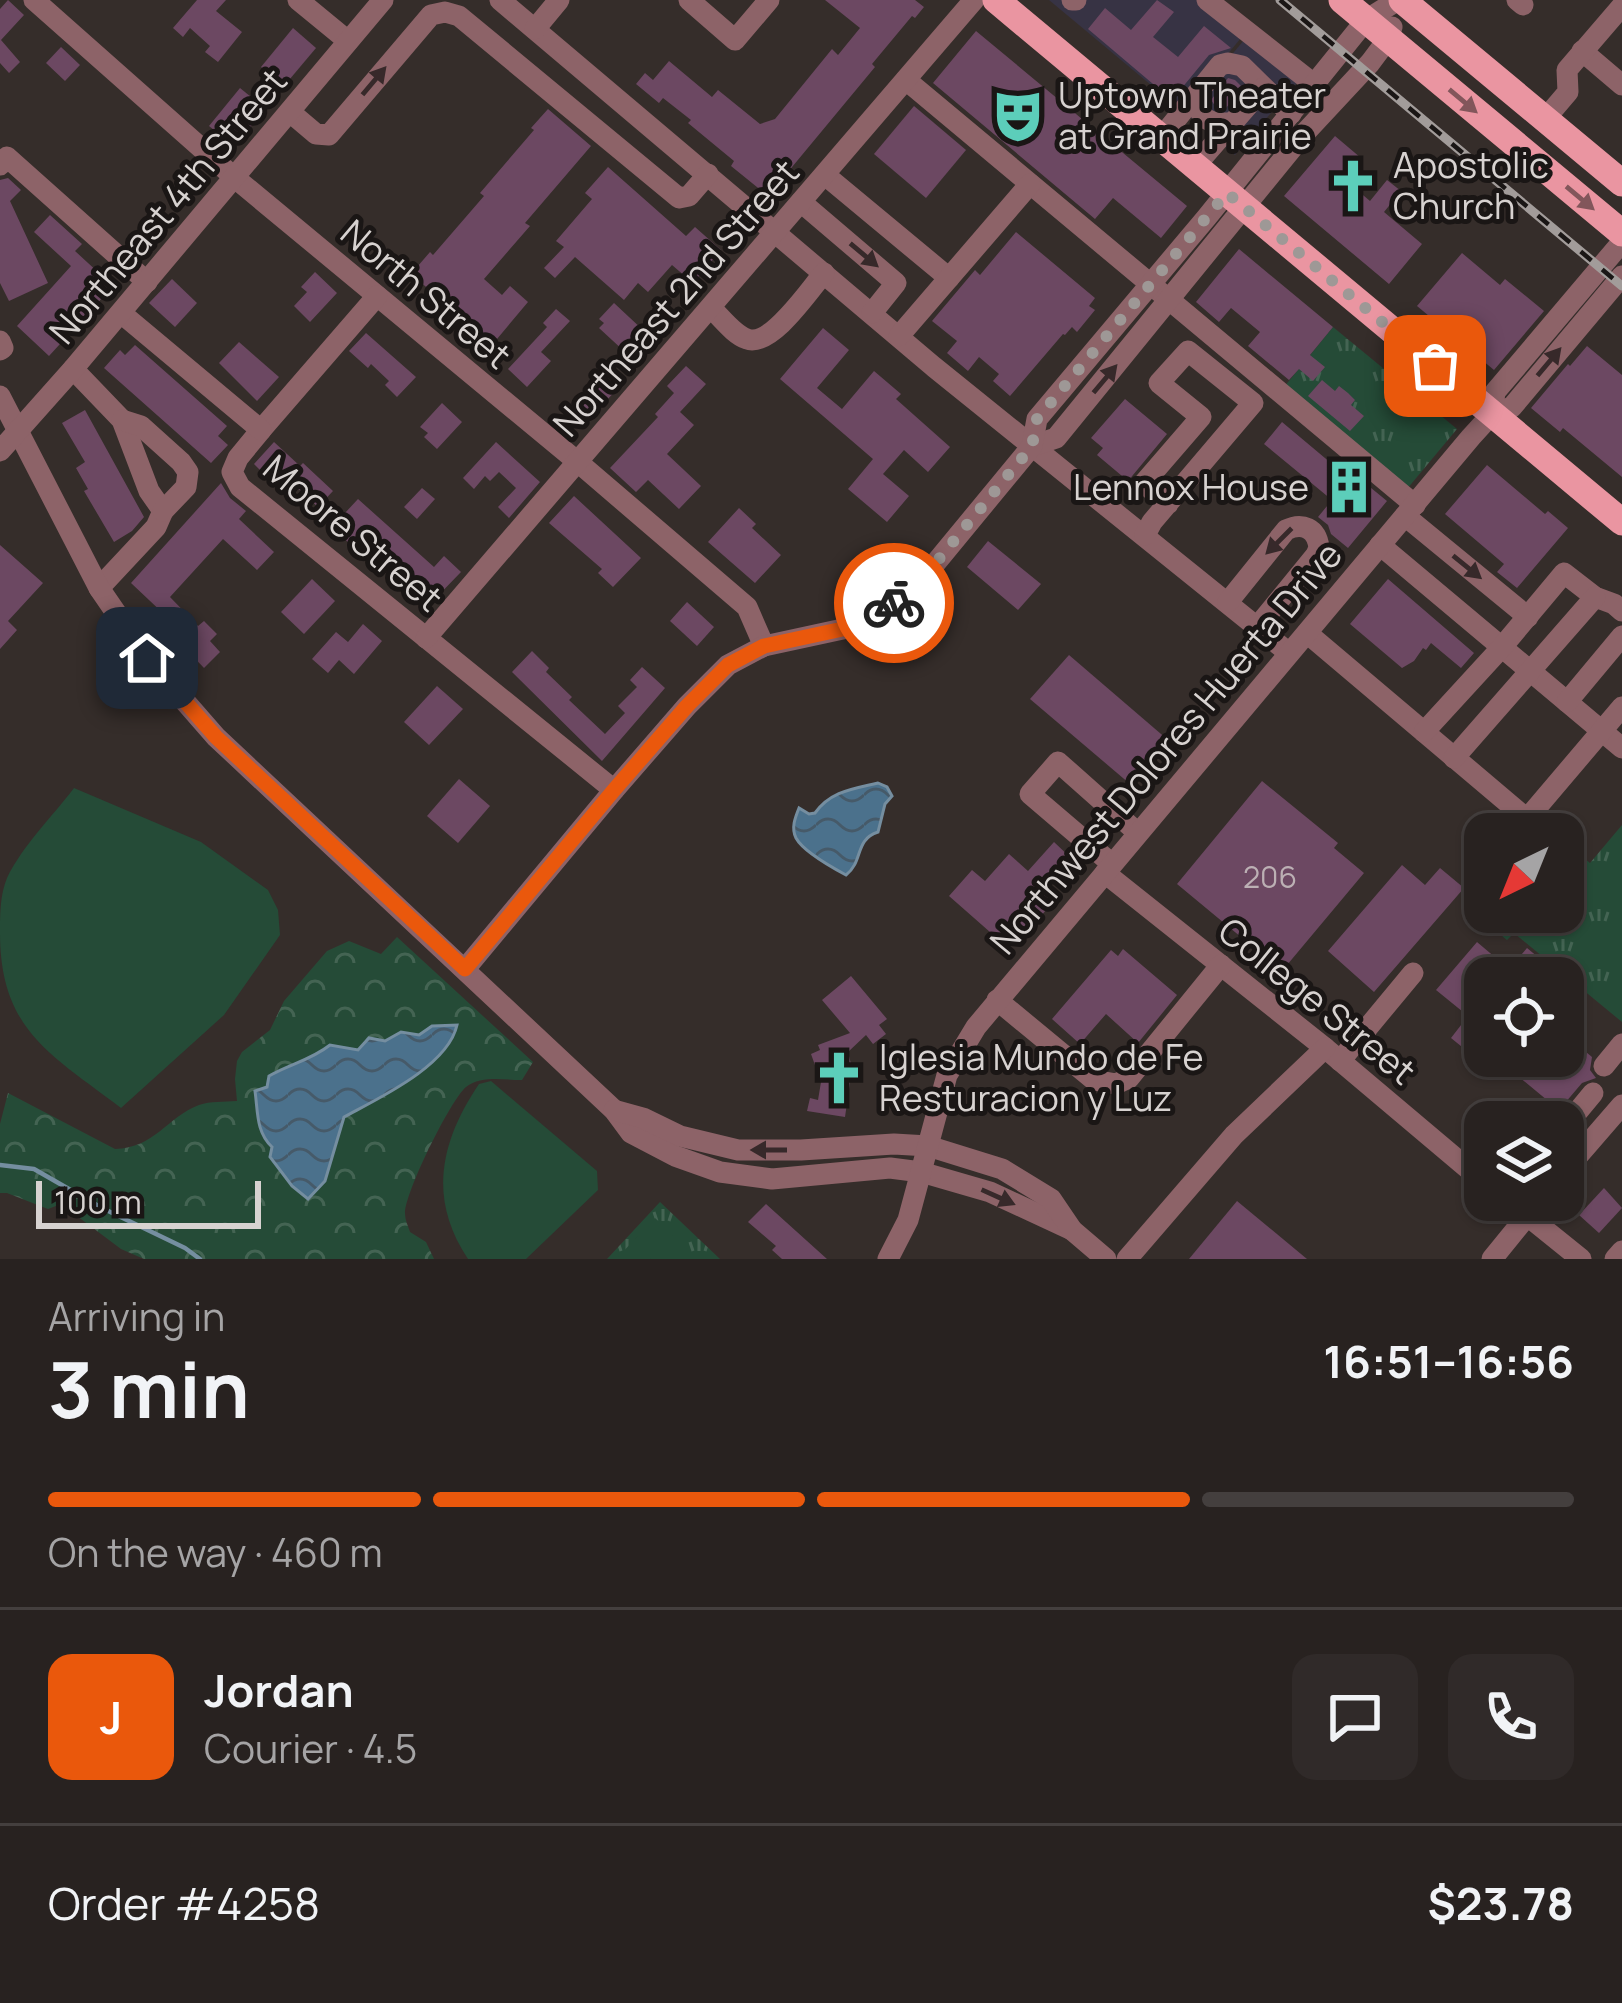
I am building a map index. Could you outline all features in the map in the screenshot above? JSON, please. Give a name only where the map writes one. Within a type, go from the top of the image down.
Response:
[{"type":"main road","points":[[996,0],[1622,522]]},
{"type":"main road","points":[[1342,0],[1622,232]]},
{"type":"main road","points":[[1400,0],[1622,183]]},
{"type":"street","name":"North Street","points":[[34,0],[235,178],[747,607],[764,646]]},
{"type":"street","points":[[298,0],[348,41]]},
{"type":"street","name":"Northeast 4th Street","points":[[0,451],[383,0]]},
{"type":"street","points":[[500,0],[899,336],[1289,653]]},
{"type":"street","points":[[535,29],[559,0]]},
{"type":"street","points":[[688,0],[736,40],[769,0]]},
{"type":"street","name":"Northeast 2nd Street","points":[[426,638],[974,0]]},
{"type":"street","points":[[1207,0],[1315,85]]},
{"type":"street","points":[[1032,446],[1056,438],[1169,302],[1291,114],[1366,20],[1400,0]]},
{"type":"street","points":[[465,969],[614,790],[728,665],[764,646],[852,627],[910,594],[1032,446],[1037,419],[1150,286],[1350,86],[1388,39],[1400,0]]},
{"type":"street","points":[[1545,119],[1568,92],[1567,70],[1622,6]]},
{"type":"street","points":[[290,112],[316,134],[329,135],[431,15],[445,13],[459,16],[679,198],[689,196],[708,174]]},
{"type":"street","points":[[1582,51],[1622,85]]},
{"type":"street","points":[[1161,138],[1220,65],[1228,63],[1241,66],[1291,114]]},
{"type":"street","points":[[906,80],[1410,510],[1528,617]]},
{"type":"street","points":[[1195,166],[1263,88]]},
{"type":"street","points":[[1188,105],[1209,122],[1232,123]]},
{"type":"street","points":[[0,164],[7,157],[148,282]]},
{"type":"street","points":[[825,175],[950,278]]},
{"type":"street","points":[[899,336],[1030,184]]},
{"type":"street","points":[[801,202],[896,283],[872,313]]},
{"type":"street","points":[[1622,242],[1495,392],[1492,414],[1512,407],[1622,276]]},
{"type":"street","points":[[711,308],[747,339],[758,340],[775,330],[824,273]]},
{"type":"street","points":[[261,430],[376,296]]},
{"type":"street","name":"Moore Street","points":[[121,314],[261,430],[232,472],[240,487],[614,790]]},
{"type":"street","points":[[1145,535],[1252,403],[1188,350],[1159,383],[1201,417],[1144,483],[1168,504]]},
{"type":"street","points":[[74,369],[122,419],[149,491],[164,511]]},
{"type":"street","points":[[0,396],[99,588],[147,658],[216,737],[614,1110],[631,1133],[720,1172],[772,1179],[890,1168],[921,1172],[990,1192],[1072,1230]]},
{"type":"street","name":"Northwest Dolores Huerta Drive","points":[[888,1259],[908,1220],[947,1075],[976,1027],[1492,414]]},
{"type":"street","points":[[99,588],[186,488],[188,472],[164,446],[141,426],[122,419]]},
{"type":"street","points":[[1228,602],[1286,530],[1304,526],[1314,532],[1316,555],[1258,626]]},
{"type":"street","points":[[1381,545],[1622,748]]},
{"type":"street","points":[[1424,732],[1564,572],[1622,611]]},
{"type":"street","points":[[1454,758],[1595,597]]},
{"type":"street","points":[[1307,633],[1527,819],[1622,707]]},
{"type":"street","points":[[1567,702],[1622,636]]},
{"type":"street","name":"College Street","points":[[1138,833],[1058,762],[1030,794],[1221,965],[1464,1164]]},
{"type":"street","points":[[997,1000],[1094,1080],[1116,1084],[1129,1078],[1221,965]]},
{"type":"street","points":[[1126,1259],[1234,1135],[1332,1055],[1413,973]]},
{"type":"street","points":[[1612,1065],[1622,1044]]},
{"type":"street","points":[[1583,1101],[1590,1090]]},
{"type":"street","points":[[614,1110],[680,1136],[738,1150],[813,1138],[928,1146],[1002,1169],[1051,1199],[1072,1230],[1106,1259]]},
{"type":"street","points":[[1584,1152],[1618,1117]]},
{"type":"street","points":[[1499,1257],[1524,1221]]},
{"type":"street","points":[[1545,1221],[1581,1259]]},
{"type":"street","points":[[1615,1259],[1622,1251]]},
{"type":"shaded area","points":[[1049,0],[1220,0],[1251,26],[1181,110]]},
{"type":"shaded area","points":[[1254,28],[1307,71],[1235,155],[1184,112]]},
{"type":"green space","points":[[1333,327],[1457,429],[1407,489],[1284,387]]},
{"type":"green space","points":[[74,788],[201,842],[268,890],[278,910],[280,935],[224,1015],[121,1108],[35,1037],[9,994],[2,966],[0,912],[7,878]]},
{"type":"green space","points":[[1622,825],[1622,1022],[1584,991],[1584,957],[1543,957],[1514,933],[1584,933],[1584,858],[1590,863]]},
{"type":"green space","points":[[397,937],[533,1062],[522,1080],[486,1080],[466,1087],[430,1147],[405,1214],[410,1232],[426,1242],[434,1259],[144,1259],[121,1249],[61,1204],[48,1209],[0,1193],[0,1124],[8,1093],[115,1149],[140,1143],[199,1105],[237,1101],[235,1079],[242,1052],[270,1030],[284,1001],[327,951],[349,941],[381,954]]},
{"type":"green space","points":[[491,1081],[597,1171],[598,1190],[526,1259],[468,1259],[447,1214],[444,1170],[455,1126],[479,1084]]},
{"type":"green space","points":[[660,1202],[720,1259],[607,1259]]},
{"type":"green space","points":[[655,1218],[673,1235],[650,1259],[618,1257]]},
{"type":"water","points":[[878,783],[892,796],[885,804],[878,832],[865,840],[846,875],[811,854],[796,838],[799,808],[815,813],[835,795]]},
{"type":"water","points":[[457,1025],[451,1040],[427,1067],[344,1117],[325,1181],[308,1199],[270,1157],[272,1147],[260,1128],[255,1091],[267,1087],[269,1076],[330,1045],[358,1050],[369,1038],[385,1041],[401,1032],[419,1035],[432,1026]]},
{"type":"building","points":[[8,0],[24,15],[1,40],[20,62],[9,73],[0,63],[0,9]]},
{"type":"building","points":[[197,0],[226,0],[216,11],[242,32],[218,62],[205,52],[210,46],[190,28],[183,37],[173,28]]},
{"type":"building","points":[[825,0],[915,0],[924,7],[872,64],[875,67],[768,196],[731,166],[734,161],[688,123],[691,120],[636,84],[645,73],[653,80],[669,61],[712,97],[718,90],[760,124],[775,119],[832,49],[838,55],[860,28]]},
{"type":"building","points":[[1157,0],[1174,12],[1153,37],[1178,57],[1204,26],[1231,48],[1209,55],[1172,100],[1088,29],[1105,8],[1131,30]]},
{"type":"building","points":[[293,28],[316,48],[284,86],[261,67]]},
{"type":"building","points":[[976,31],[1187,206],[1161,238],[1113,198],[1095,219],[933,83]]},
{"type":"building","points":[[61,47],[80,65],[65,81],[46,63]]},
{"type":"building","points":[[1228,78],[1243,88],[1226,108],[1216,107],[1211,100]]},
{"type":"building","points":[[240,88],[266,109],[234,146],[209,126]]},
{"type":"building","points":[[914,106],[966,150],[926,198],[874,154]]},
{"type":"building","points":[[548,109],[591,146],[484,279],[502,295],[510,286],[528,302],[497,339],[492,335],[488,340],[411,274],[484,196],[480,193]]},
{"type":"building","points":[[1335,136],[1361,158],[1344,179],[1370,201],[1387,180],[1401,191],[1384,212],[1422,244],[1389,284],[1284,196]]},
{"type":"building","points":[[608,167],[686,236],[695,227],[721,250],[693,283],[672,265],[648,292],[638,283],[624,300],[575,257],[555,278],[544,268],[564,247],[556,241],[592,199],[585,193]]},
{"type":"building","points":[[8,178],[21,190],[10,201],[48,283],[9,301],[0,283],[0,180]]},
{"type":"building","points":[[50,215],[82,244],[75,251],[113,286],[49,356],[17,326],[71,266],[34,232]]},
{"type":"building","points":[[1016,232],[1095,298],[1089,306],[1095,310],[1077,332],[1072,327],[1063,334],[1010,396],[993,381],[999,374],[979,357],[968,371],[947,353],[957,341],[932,321],[975,270],[980,275]]},
{"type":"building","points":[[1239,249],[1333,327],[1310,355],[1325,367],[1313,381],[1299,369],[1289,380],[1248,346],[1260,332],[1231,308],[1219,322],[1196,302]]},
{"type":"building","points":[[1462,253],[1500,285],[1505,279],[1544,311],[1494,370],[1417,306]]},
{"type":"building","points":[[315,272],[337,293],[310,322],[294,306],[307,292],[301,287]]},
{"type":"building","points":[[172,279],[197,303],[175,327],[149,303]]},
{"type":"building","points":[[614,303],[644,331],[625,352],[599,328],[604,323],[599,319]]},
{"type":"building","points":[[556,309],[570,321],[541,352],[551,361],[527,387],[508,369],[547,327],[543,323]]},
{"type":"building","points":[[823,328],[849,350],[817,388],[842,409],[874,371],[901,394],[896,399],[950,447],[928,472],[904,450],[883,474],[909,496],[887,522],[848,489],[873,459],[780,379]]},
{"type":"building","points":[[366,333],[416,377],[397,397],[385,385],[389,381],[349,351]]},
{"type":"building","points":[[239,342],[279,377],[257,401],[219,363]]},
{"type":"building","points":[[135,345],[227,426],[218,436],[228,445],[211,463],[104,368],[120,350],[125,355]]},
{"type":"building","points":[[1587,346],[1622,375],[1622,477],[1531,408]]},
{"type":"building","points":[[686,366],[706,384],[680,412],[694,425],[667,454],[701,486],[679,509],[648,480],[636,492],[610,468],[658,417],[655,414],[674,393],[667,386]]},
{"type":"building","points":[[601,372],[618,388],[583,426],[566,410]]},
{"type":"building","points":[[1322,380],[1335,391],[1339,386],[1348,393],[1355,400],[1351,405],[1364,416],[1350,431],[1308,396]]},
{"type":"building","points":[[1125,399],[1167,434],[1128,481],[1097,455],[1103,448],[1091,438]]},
{"type":"building","points":[[442,403],[462,422],[437,449],[420,427]]},
{"type":"building","points":[[85,410],[144,517],[114,542],[84,491],[88,489],[76,468],[85,462],[62,423]]},
{"type":"building","name":"Lennox House","points":[[1282,422],[1350,479],[1354,474],[1387,501],[1348,548],[1318,517],[1332,500],[1264,444]]},
{"type":"building","points":[[274,442],[333,491],[318,507],[277,469],[268,478],[254,464]]},
{"type":"building","points":[[496,442],[540,482],[509,518],[498,507],[516,488],[499,472],[490,481],[485,476],[474,489],[463,478]]},
{"type":"building","points":[[1487,465],[1568,528],[1517,588],[1497,572],[1504,564],[1445,514]]},
{"type":"building","points":[[221,483],[246,511],[239,519],[274,552],[257,570],[223,539],[170,597],[198,626],[204,621],[217,634],[210,641],[220,652],[204,668],[161,623],[167,617],[131,583]]},
{"type":"building","points":[[422,488],[435,499],[417,519],[404,507]]},
{"type":"building","points":[[574,496],[641,558],[613,587],[598,573],[602,569],[549,523]]},
{"type":"building","points":[[358,499],[434,567],[444,556],[461,572],[429,605],[359,536],[351,545],[332,527]]},
{"type":"building","points":[[739,508],[756,524],[752,528],[781,555],[755,583],[708,542]]},
{"type":"building","points":[[988,541],[1041,584],[1018,610],[967,567]]},
{"type":"building","points":[[0,545],[43,583],[8,621],[17,630],[0,649]]},
{"type":"building","points":[[312,579],[335,601],[304,634],[281,612]]},
{"type":"building","points":[[1388,579],[1474,653],[1461,668],[1431,643],[1402,668],[1350,624]]},
{"type":"building","points":[[687,602],[714,627],[697,646],[670,621]]},
{"type":"building","points":[[363,624],[382,641],[354,674],[339,660],[328,673],[312,659],[336,632],[348,642]]},
{"type":"building","points":[[532,651],[572,697],[569,700],[605,734],[625,713],[618,706],[637,687],[630,680],[642,667],[665,688],[602,761],[512,672]]},
{"type":"building","points":[[1069,655],[1168,740],[1130,784],[1030,699]]},
{"type":"building","points":[[437,686],[463,709],[429,745],[404,722]]},
{"type":"building","points":[[459,779],[490,806],[458,843],[427,816]]},
{"type":"building","points":[[1262,781],[1338,843],[1334,848],[1364,873],[1282,971],[1177,884]]},
{"type":"building","points":[[1054,842],[1073,860],[1047,888],[1054,894],[1048,901],[1051,904],[1041,916],[1037,912],[1007,947],[949,896],[972,870],[985,881],[1009,854],[1028,871]]},
{"type":"building","points":[[1402,865],[1425,885],[1440,868],[1464,888],[1374,992],[1328,951]]},
{"type":"building","points":[[1477,942],[1495,957],[1464,957]]},
{"type":"building","points":[[1123,949],[1177,995],[1138,1043],[1106,1014],[1080,1044],[1052,1019],[1111,950],[1118,956]]},
{"type":"building","points":[[1464,957],[1464,1013],[1436,990]]},
{"type":"building","points":[[851,976],[887,1019],[879,1025],[886,1034],[873,1044],[866,1035],[848,1052],[852,1068],[845,1117],[807,1111],[810,1098],[818,1100],[821,1082],[811,1054],[820,1050],[818,1045],[850,1033],[822,1000]]},
{"type":"building","points":[[1464,1021],[1464,1049],[1451,1038]]},
{"type":"building","points":[[1584,1050],[1592,1057],[1590,1070],[1596,1078],[1582,1083],[1567,1101],[1548,1101],[1519,1077],[1584,1077]]},
{"type":"building","points":[[1604,1188],[1622,1208],[1599,1233],[1584,1220],[1584,1210]]},
{"type":"building","points":[[1237,1201],[1307,1259],[1189,1259]]},
{"type":"building","points":[[766,1204],[827,1259],[782,1259],[772,1250],[776,1246],[748,1222]]},
{"type":"waterway","points":[[0,1165],[34,1169],[200,1259]]},
{"type":"railway","points":[[1280,0],[1622,286]]},
{"type":"way so far","points":[[894,603],[910,594],[1032,446],[1037,419],[1227,193],[1435,366]]},
{"type":"place","name":"Uptown Theater at Grand Prairie","points":[[1018,116]]},
{"type":"place","name":"Apostolic Church","points":[[1353,186]]},
{"type":"place","name":"Lennox House","points":[[1349,487]]},
{"type":"place","name":"Iglesia Mundo de Fe Resturacion y Luz","points":[[839,1078]]},
{"type":"route","points":[[147,658],[216,737],[465,969],[614,790],[728,665],[764,646],[852,627],[894,603]]}]
